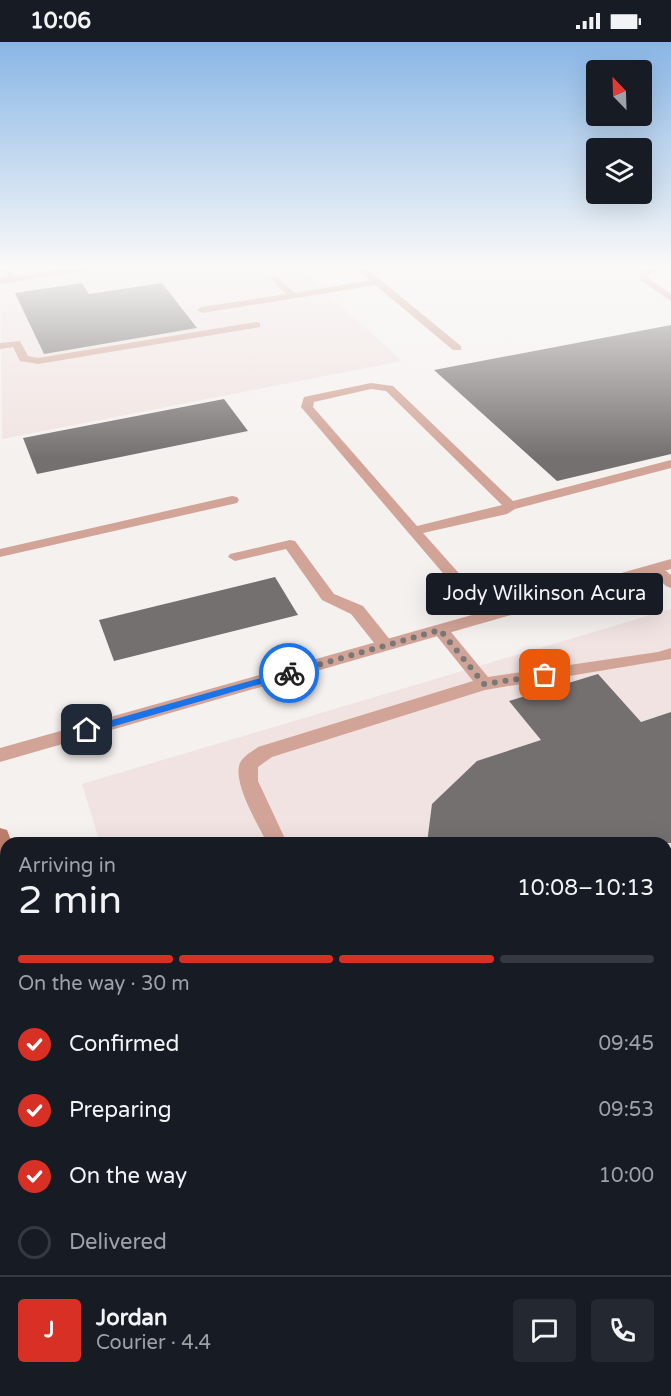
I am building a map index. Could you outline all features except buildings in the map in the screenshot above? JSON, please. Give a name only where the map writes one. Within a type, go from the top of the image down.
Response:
[{"type":"street","points":[[0,346],[16,343],[24,359],[38,361],[219,331]]},
{"type":"street","points":[[437,331],[457,348]]},
{"type":"street","points":[[489,616],[308,406],[308,400],[371,386],[389,388],[503,496],[510,506]]},
{"type":"street","points":[[415,531],[502,511],[510,506],[671,464]]},
{"type":"street","points":[[0,553],[232,500]]},
{"type":"street","points":[[235,557],[290,544],[328,597],[357,610],[384,645]]},
{"type":"street","points":[[0,755],[663,566],[671,583]]},
{"type":"street","points":[[440,630],[484,684]]},
{"type":"street","points":[[274,837],[248,781],[249,764],[265,752],[484,684],[671,653]]},
{"type":"shaded area","points":[[1,331],[369,331],[402,361],[2,439]]},
{"type":"shaded area","points":[[671,609],[671,837],[98,837],[82,784]]},
{"type":"way so far","points":[[289,673],[440,630],[484,684],[545,675]]},
{"type":"place","name":"Jody Wilkinson Acura","points":[[545,675]]},
{"type":"route","points":[[87,730],[289,673]]}]
